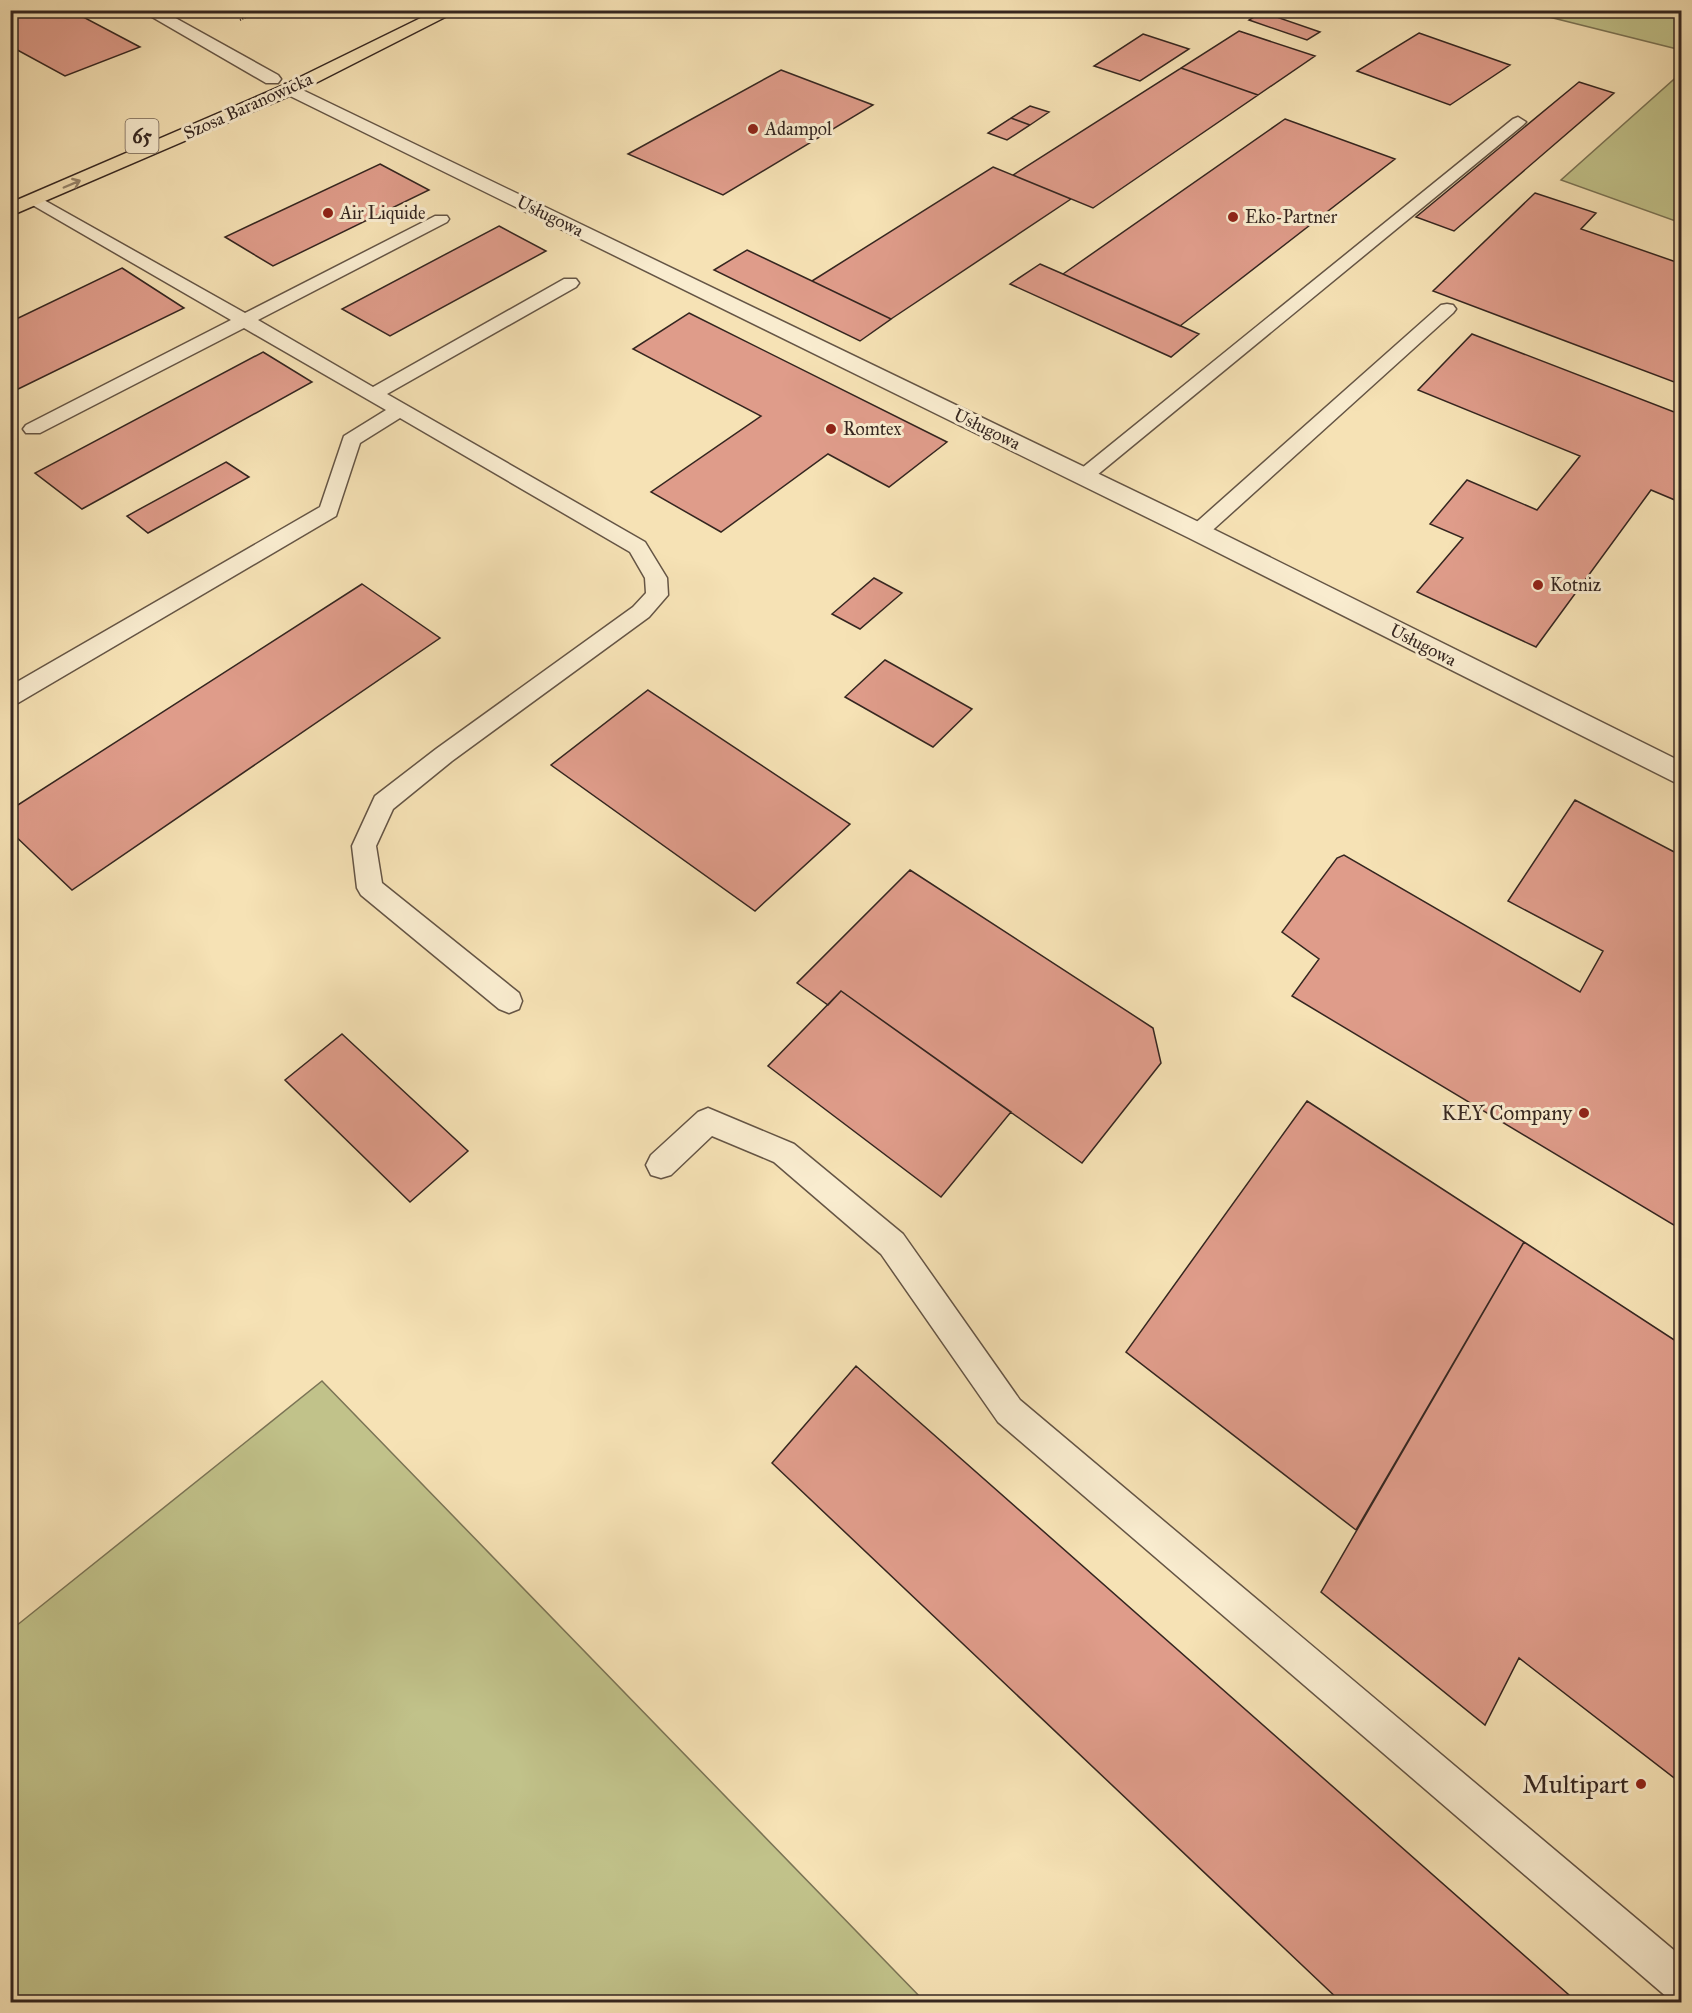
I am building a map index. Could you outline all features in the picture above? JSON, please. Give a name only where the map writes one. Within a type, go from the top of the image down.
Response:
[{"type":"main road","name":"Szosa Baranowicka","points":[[21,193],[119,163],[281,84],[416,10]]},
{"type":"main road","points":[[281,84],[431,10]]},
{"type":"main road","name":"Szosa Baranowicka","points":[[10,210],[21,193],[450,10]]},
{"type":"street","name":"Usługowa","points":[[148,10],[281,84],[1198,532],[1682,775]]},
{"type":"lane","points":[[1084,476],[1518,122]]},
{"type":"lane","points":[[21,193],[638,547],[656,578],[657,595],[641,612],[444,755],[384,803],[364,846],[370,888],[509,1001]]},
{"type":"lane","points":[[33,429],[441,219]]},
{"type":"lane","points":[[374,394],[570,283]]},
{"type":"lane","points":[[1198,532],[1447,309]]},
{"type":"lane","points":[[10,697],[329,511],[351,440],[401,409]]},
{"type":"lane","points":[[661,1165],[708,1121],[784,1154],[892,1244],[1009,1411],[1682,1984]]},
{"type":"path","points":[[239,20],[258,11]]},
{"type":"green space","points":[[1525,11],[1681,11],[1681,50]]},
{"type":"green space","points":[[1681,73],[1681,223],[1561,180]]},
{"type":"green space","points":[[322,1381],[925,2002],[11,2002],[11,1630]]},
{"type":"building","points":[[10,10],[70,10],[140,47],[65,76],[10,46]]},
{"type":"building","points":[[1262,12],[1320,32],[1307,40],[1249,20]]},
{"type":"building","points":[[1239,31],[1315,56],[1258,95],[1181,68]]},
{"type":"building","points":[[1419,33],[1510,65],[1450,105],[1357,71]]},
{"type":"building","points":[[1143,34],[1189,49],[1140,81],[1094,66]]},
{"type":"building","points":[[1181,68],[1258,95],[1093,208],[1013,175]]},
{"type":"building","name":"Adampol","points":[[781,70],[873,105],[723,195],[628,154]]},
{"type":"building","points":[[1579,82],[1614,93],[1454,231],[1416,217]]},
{"type":"building","points":[[1030,106],[1049,112],[1030,125],[1011,118]]},
{"type":"building","points":[[1011,118],[1030,125],[1007,140],[988,133]]},
{"type":"building","name":"Eko-Partner","points":[[1285,119],[1395,159],[1180,326],[1063,274]]},
{"type":"building","name":"Air Liquide","points":[[380,164],[429,190],[273,266],[225,237]]},
{"type":"building","points":[[993,167],[1071,199],[891,319],[812,281]]},
{"type":"building","points":[[1535,193],[1596,213],[1581,229],[1682,264],[1682,385],[1433,291]]},
{"type":"building","points":[[499,226],[546,251],[390,336],[342,309]]},
{"type":"building","points":[[747,250],[891,319],[860,341],[714,270]]},
{"type":"building","points":[[1040,264],[1199,334],[1171,357],[1010,284]]},
{"type":"building","points":[[122,268],[184,308],[10,393],[10,322]]},
{"type":"building","name":"Romtex","points":[[689,313],[947,442],[889,487],[828,454],[721,532],[651,492],[761,416],[633,349]]},
{"type":"building","points":[[1472,334],[1682,415],[1682,503],[1651,490],[1536,647],[1417,592],[1463,538],[1430,524],[1467,480],[1537,510],[1580,456],[1418,390]]},
{"type":"building","points":[[263,352],[312,382],[82,509],[35,473]]},
{"type":"building","points":[[226,462],[249,477],[148,533],[127,516]]},
{"type":"building","points":[[874,578],[902,593],[860,629],[832,614]]},
{"type":"building","points":[[362,584],[440,638],[72,890],[10,831],[10,810]]},
{"type":"building","points":[[885,660],[972,709],[933,747],[845,697]]},
{"type":"building","points":[[648,690],[850,824],[755,911],[551,765]]},
{"type":"building","name":"KEY Company","points":[[1575,800],[1682,856],[1682,1230],[1292,996],[1319,959],[1282,932],[1337,858],[1344,855],[1580,992],[1603,951],[1508,901]]},
{"type":"building","points":[[910,870],[1153,1028],[1161,1063],[1082,1163],[841,991],[828,1005],[797,983]]},
{"type":"building","points":[[841,991],[1011,1112],[941,1197],[768,1066]]},
{"type":"building","points":[[342,1034],[468,1151],[410,1202],[285,1080]]},
{"type":"building","points":[[1307,1101],[1524,1242],[1356,1530],[1126,1352]]},
{"type":"building","points":[[1524,1242],[1682,1345],[1682,1784],[1519,1658],[1485,1725],[1321,1592]]},
{"type":"building","points":[[856,1366],[1577,2002],[1341,2002],[772,1463]]},
{"type":"place","name":"Adampol","points":[[753,129]]},
{"type":"place","name":"Air Liquide","points":[[328,213]]},
{"type":"place","name":"Eko-Partner","points":[[1233,217]]},
{"type":"place","name":"Romtex","points":[[831,429]]},
{"type":"place","name":"Kotniz","points":[[1538,585]]},
{"type":"place","name":"KEY Company","points":[[1584,1113]]},
{"type":"place","name":"Multipart","points":[[1641,1784]]}]
